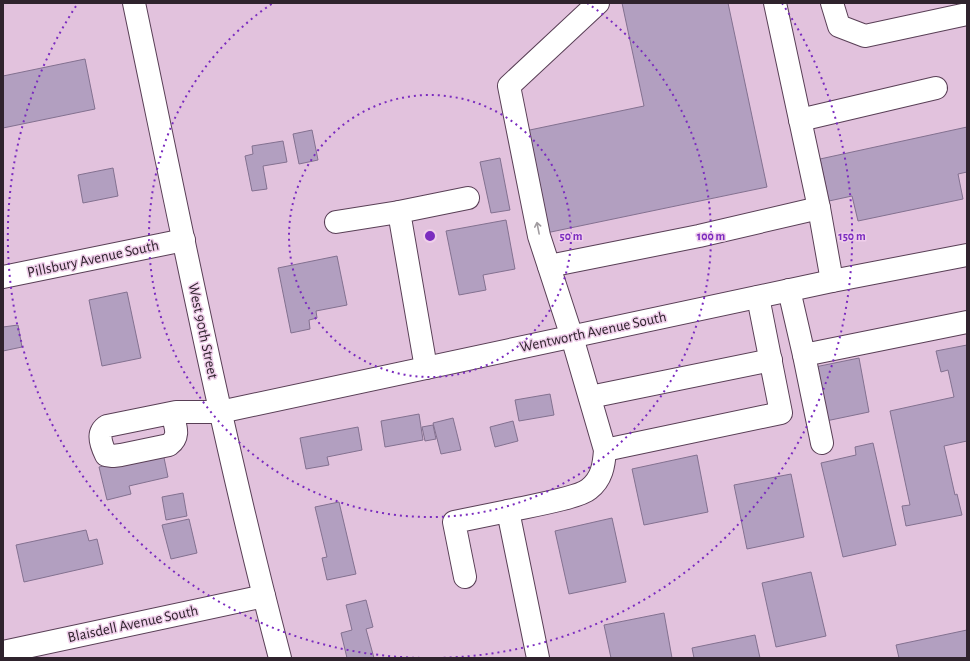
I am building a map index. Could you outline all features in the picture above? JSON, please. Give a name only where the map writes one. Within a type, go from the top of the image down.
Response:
[{"type":"street","name":"West 90th Street","points":[[134,3],[220,412],[280,658]]},
{"type":"street","points":[[465,577],[454,522],[576,496],[589,490],[598,480],[604,466],[605,450],[572,337],[539,236],[509,86],[598,3]]},
{"type":"street","points":[[774,3],[819,208],[832,281]]},
{"type":"street","points":[[832,3],[839,26],[865,36],[967,14]]},
{"type":"street","points":[[800,120],[936,88]]},
{"type":"street","points":[[336,222],[399,212],[468,198]]},
{"type":"street","points":[[549,266],[699,236],[819,208]]},
{"type":"street","points":[[399,212],[426,368]]},
{"type":"street","name":"Pillsbury Avenue South","points":[[3,277],[184,240]]},
{"type":"street","name":"Wentworth Avenue South","points":[[172,413],[220,412],[789,290],[967,255]]},
{"type":"street","points":[[789,290],[822,443]]},
{"type":"street","points":[[605,450],[781,413],[758,297]]},
{"type":"street","points":[[804,356],[967,322]]},
{"type":"street","points":[[590,398],[771,360]]},
{"type":"street","points":[[508,510],[538,658]]},
{"type":"street","name":"Blaisdell Avenue South","points":[[3,652],[264,596]]},
{"type":"building","points":[[622,3],[728,3],[767,187],[546,233],[525,131],[644,106]]},
{"type":"building","points":[[85,59],[95,109],[3,128],[3,76]]},
{"type":"building","points":[[967,127],[967,172],[958,174],[963,199],[858,221],[852,196],[829,201],[820,159]]},
{"type":"building","points":[[312,130],[318,160],[299,164],[293,134]]},
{"type":"building","points":[[283,141],[287,162],[263,166],[267,189],[252,191],[245,156],[253,154],[252,146]]},
{"type":"building","points":[[500,158],[510,210],[491,213],[480,162]]},
{"type":"building","points":[[113,168],[118,196],[83,203],[78,175]]},
{"type":"building","points":[[506,220],[515,269],[483,275],[486,290],[459,295],[446,231]]},
{"type":"building","points":[[337,256],[347,305],[316,311],[317,318],[309,320],[310,329],[291,333],[278,268]]},
{"type":"building","points":[[127,292],[141,358],[102,366],[89,300]]},
{"type":"building","points":[[18,325],[22,347],[3,351],[3,327]]},
{"type":"building","points":[[967,345],[967,441],[944,446],[955,495],[957,494],[962,515],[906,526],[902,506],[910,505],[890,411],[954,397],[948,370],[941,372],[936,351]]},
{"type":"building","points":[[859,358],[869,412],[826,421],[815,367]]},
{"type":"building","points":[[550,394],[554,415],[519,421],[515,400]]},
{"type":"building","points":[[419,414],[423,440],[385,447],[381,421]]},
{"type":"building","points":[[453,418],[461,450],[441,454],[433,423]]},
{"type":"building","points":[[513,421],[518,441],[495,447],[490,427]]},
{"type":"building","points":[[433,425],[436,439],[425,441],[422,427]]},
{"type":"building","points":[[358,427],[362,450],[327,457],[329,465],[306,469],[300,438]]},
{"type":"building","points":[[873,443],[896,545],[843,557],[821,463],[856,455],[855,447]]},
{"type":"building","points":[[163,453],[168,477],[129,486],[131,494],[107,500],[99,467]]},
{"type":"building","points":[[697,455],[708,512],[644,525],[632,469]]},
{"type":"building","points":[[791,474],[804,537],[747,549],[734,485]]},
{"type":"building","points":[[183,493],[187,516],[166,520],[162,497]]},
{"type":"building","points":[[339,502],[356,574],[327,580],[322,558],[327,557],[315,507]]},
{"type":"building","points":[[612,518],[626,582],[569,594],[555,531]]},
{"type":"building","points":[[189,519],[197,553],[171,559],[162,525]]},
{"type":"building","points":[[86,530],[89,541],[97,539],[103,564],[24,582],[16,545]]},
{"type":"building","points":[[811,572],[826,636],[776,647],[762,583]]},
{"type":"building","points":[[366,600],[373,627],[366,629],[374,658],[347,658],[341,633],[352,630],[346,605]]},
{"type":"building","points":[[664,613],[672,658],[611,658],[604,625]]},
{"type":"building","points":[[967,630],[967,658],[899,658],[896,645]]},
{"type":"building","points":[[755,635],[760,658],[694,658],[692,648]]}]
